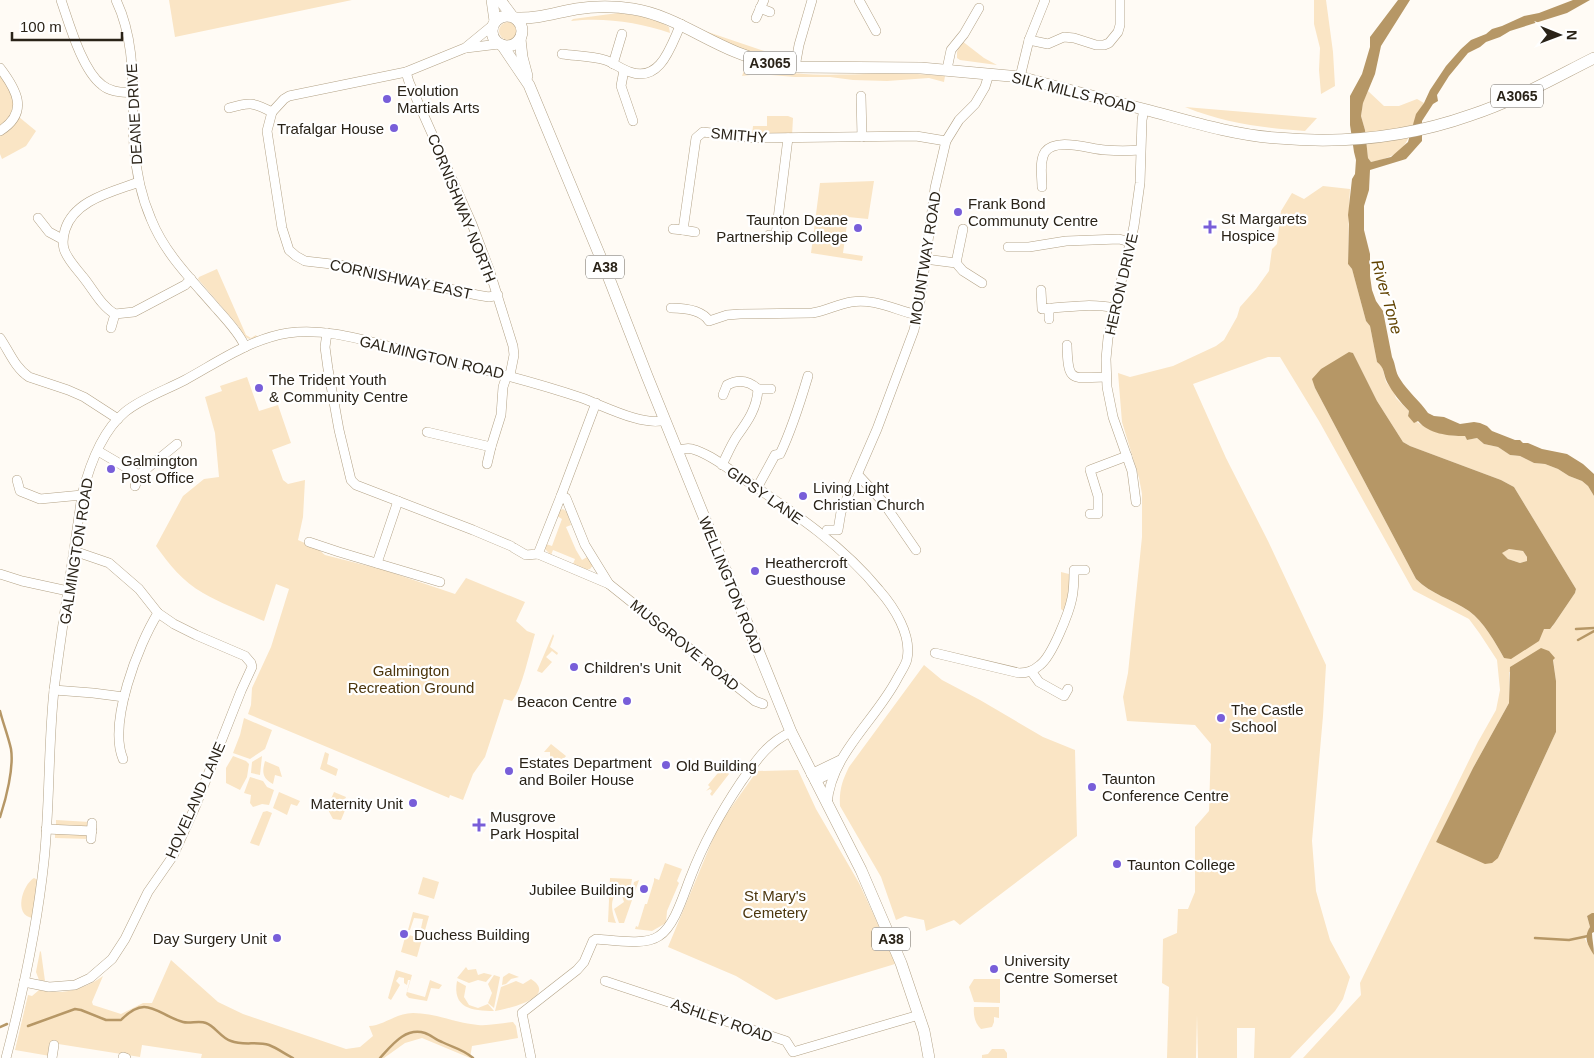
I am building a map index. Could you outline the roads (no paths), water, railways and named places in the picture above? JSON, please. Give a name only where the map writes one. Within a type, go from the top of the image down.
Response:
[{"type":"main road","name":"A38","points":[[492,0],[493,36],[529,85]]},
{"type":"main road","name":"A38","points":[[500,0],[522,26],[522,57],[529,85],[605,268],[677,451]]},
{"type":"main road","name":"SILK MILLS ROAD","points":[[514,17],[530,19],[548,17],[604,4],[651,13],[681,24],[734,52],[750,58],[795,67],[947,69],[1020,77],[1244,134],[1276,138],[1343,140],[1403,133],[1436,126],[1504,103],[1594,58]]},
{"type":"main road","points":[[494,23],[504,16],[514,17]]},
{"type":"main road","name":"SILK MILLS ROAD","points":[[521,38],[548,17]]},
{"type":"main road","points":[[500,45],[512,45],[521,38]]},
{"type":"main road","name":"WELLINGTON ROAD","points":[[677,451],[791,732]]},
{"type":"main road","name":"A38","points":[[791,732],[866,879],[901,963],[919,1015],[929,1058]]},
{"type":"street","points":[[61,0],[76,43],[89,70],[101,85],[109,90],[132,93]]},
{"type":"street","name":"DEANE DRIVE","points":[[116,0],[126,23],[132,52],[134,147],[138,182],[151,221],[172,258],[226,319],[245,347]]},
{"type":"street","points":[[795,67],[799,45],[812,0]]},
{"type":"street","points":[[859,0],[876,31]]},
{"type":"street","points":[[1020,77],[1029,40],[1045,0]]},
{"type":"street","points":[[1029,40],[1048,44],[1064,37],[1074,38],[1096,46],[1109,43],[1118,32],[1120,25],[1120,0]]},
{"type":"street","points":[[756,18],[762,4],[770,12]]},
{"type":"street","points":[[947,69],[951,50],[964,34],[978,8]]},
{"type":"street","points":[[870,21],[879,16]]},
{"type":"street","points":[[466,48],[494,23]]},
{"type":"street","points":[[570,65],[566,55],[596,58],[636,74],[646,73],[659,66],[672,46],[681,24]]},
{"type":"street","points":[[613,64],[618,39]]},
{"type":"street","points":[[229,108],[247,102],[272,112],[289,96],[406,72],[466,48],[500,45]]},
{"type":"street","points":[[0,68],[14,86],[17,99],[15,115],[0,131]]},
{"type":"street","points":[[624,70],[621,86],[633,115]]},
{"type":"street","name":"CORNISHWAY NORTH","points":[[406,72],[472,224],[514,346],[514,356],[509,375],[503,387],[501,415],[487,464]]},
{"type":"street","name":"MOUNTWAY ROAD","points":[[827,530],[838,530],[841,512],[903,359],[917,315],[935,188],[946,141],[959,120],[974,104],[985,87],[989,74]]},
{"type":"street","points":[[861,96],[862,137]]},
{"type":"street","name":"HERON DRIVE","points":[[1136,502],[1135,484],[1113,417],[1106,377],[1108,338],[1134,226],[1140,183],[1140,150],[1144,110]]},
{"type":"street","name":"CORNISHWAY EAST","points":[[272,112],[267,131],[267,141],[282,228],[289,250],[296,256],[305,261],[340,265],[477,295],[489,297],[498,295]]},
{"type":"street","name":"SMITHY","points":[[683,230],[696,138],[703,132],[742,137],[788,138],[916,136],[946,141]]},
{"type":"street","name":"SMITHY","points":[[777,235],[788,138]]},
{"type":"street","points":[[1042,187],[1043,156],[1047,150],[1056,145],[1077,145],[1102,150],[1140,150]]},
{"type":"street","points":[[138,182],[94,200],[77,210],[68,220],[62,239],[64,250],[104,306],[115,314],[134,312],[184,285],[191,279]]},
{"type":"street","points":[[38,218],[49,232],[62,239]]},
{"type":"street","points":[[673,229],[696,232]]},
{"type":"street","points":[[956,263],[963,230]]},
{"type":"street","points":[[1008,247],[1029,247],[1066,241],[1119,239],[1130,242]]},
{"type":"street","points":[[925,258],[956,263],[982,283]]},
{"type":"street","points":[[1041,290],[1042,308],[1102,306],[1115,308]]},
{"type":"street","points":[[671,308],[684,304],[705,315],[711,326],[727,315],[818,312],[840,304],[862,301],[888,306],[917,315]]},
{"type":"street","points":[[1048,308],[1049,319]]},
{"type":"street","points":[[111,328],[115,314]]},
{"type":"street","name":"GALMINGTON ROAD","points":[[5,1054],[24,982],[40,893],[46,829],[54,690],[82,495],[89,471],[98,451],[118,419],[134,406],[245,347],[270,337],[307,331],[327,333],[509,375],[596,403],[643,421],[655,422],[665,420]]},
{"type":"street","name":"MUSGROVE ROAD","points":[[327,333],[325,347],[339,430],[351,480],[356,485],[487,536],[495,546],[513,547],[526,555],[538,554],[609,584],[755,701],[763,704]]},
{"type":"street","points":[[0,338],[23,373],[29,377],[84,397],[118,419]]},
{"type":"street","points":[[1067,345],[1068,368],[1072,374],[1081,378],[1106,377]]},
{"type":"street","points":[[757,488],[775,455],[780,454],[797,414],[808,376]]},
{"type":"street","points":[[723,395],[724,383],[748,382],[758,389],[771,389]]},
{"type":"street","points":[[722,464],[737,436],[750,419],[757,402],[758,389]]},
{"type":"street","points":[[538,554],[596,403]]},
{"type":"street","points":[[427,432],[491,447]]},
{"type":"street","points":[[135,486],[139,475],[174,449]]},
{"type":"street","name":"GIPSY LANE","points":[[677,451],[692,449],[722,464],[795,514],[847,556],[880,590],[894,611],[906,638],[907,659],[893,687],[843,758]]},
{"type":"street","points":[[98,451],[139,475]]},
{"type":"street","points":[[1098,514],[1098,496],[1088,466],[1127,456]]},
{"type":"street","points":[[857,476],[883,502],[916,550]]},
{"type":"street","points":[[17,480],[20,491],[35,498],[82,495]]},
{"type":"street","name":"MUSGROVE ROAD","points":[[561,496],[566,498],[584,545],[609,584]]},
{"type":"street","points":[[377,563],[398,501]]},
{"type":"street","points":[[316,541],[377,563],[440,582]]},
{"type":"street","points":[[74,551],[109,563],[139,589],[158,613],[134,664],[124,697],[119,741],[119,750],[123,759]]},
{"type":"street","points":[[935,653],[1019,672],[1031,671],[1042,664],[1046,658],[1066,616],[1073,597],[1071,570],[1086,570]]},
{"type":"street","points":[[0,574],[22,581],[68,590]]},
{"type":"street","name":"HOVELAND LANE","points":[[24,982],[49,987],[75,985],[90,978],[112,959],[125,939],[148,892],[173,856],[196,805],[241,691],[252,671],[251,662],[245,656],[196,635],[174,624],[158,613]]},
{"type":"street","points":[[1031,671],[1039,682],[1064,696],[1068,689]]},
{"type":"street","points":[[54,690],[124,697]]},
{"type":"street","points":[[531,1058],[522,1013],[584,962],[593,941],[644,941],[654,939],[664,932],[677,909],[704,844],[727,803],[760,755],[779,738],[791,732]]},
{"type":"street","points":[[827,804],[828,791],[835,771],[843,758]]},
{"type":"street","points":[[813,777],[843,758]]},
{"type":"street","points":[[813,777],[835,771]]},
{"type":"street","points":[[46,829],[92,831]]},
{"type":"street","name":"ASHLEY ROAD","points":[[606,982],[786,1041],[793,1052]]},
{"type":"street","points":[[785,1058],[793,1052],[919,1015]]},
{"type":"street","points":[[52,1058],[54,1044]]},
{"type":"waterway","points":[[1576,629],[1594,628]]},
{"type":"waterway","points":[[1578,640],[1594,631]]},
{"type":"waterway","points":[[0,711],[12,757],[9,783],[0,817]]},
{"type":"waterway","points":[[1535,938],[1569,940],[1588,936]]},
{"type":"waterway","points":[[28,1026],[75,1009],[106,1020],[121,1020],[130,1012],[145,1007],[152,1008],[183,1022],[206,1023],[231,1041],[269,1045],[293,1058]]},
{"type":"waterway","points":[[0,1027],[7,1024]]},
{"type":"waterway","points":[[380,1058],[400,1038],[418,1032],[425,1033],[473,1058]]},
{"type":"place","name":"Evolution Martials Arts","points":[[387,99]]},
{"type":"place","name":"Trafalgar House","points":[[394,128]]},
{"type":"place","name":"Frank Bond Communuty Centre","points":[[958,212]]},
{"type":"place","name":"St Margarets Hospice","points":[[1210,227]]},
{"type":"place","name":"Taunton Deane Partnership College","points":[[858,228]]},
{"type":"place","name":"The Trident Youth & Community Centre","points":[[259,388]]},
{"type":"place","name":"Galmington Post Office","points":[[111,469]]},
{"type":"place","name":"Living Light Christian Church","points":[[803,496]]},
{"type":"place","name":"Heathercroft Guesthouse","points":[[755,571]]},
{"type":"place","name":"Children's Unit","points":[[574,667]]},
{"type":"place","name":"Beacon Centre","points":[[627,701]]},
{"type":"place","name":"The Castle School","points":[[1221,718]]},
{"type":"place","name":"Old Building","points":[[666,765]]},
{"type":"place","name":"Estates Department and Boiler House","points":[[509,771]]},
{"type":"place","name":"Taunton Conference Centre","points":[[1092,787]]},
{"type":"place","name":"Maternity Unit","points":[[413,803]]},
{"type":"place","name":"Musgrove Park Hospital","points":[[479,825]]},
{"type":"place","name":"Taunton College","points":[[1117,864]]},
{"type":"place","name":"Jubilee Building","points":[[644,889]]},
{"type":"place","name":"Duchess Building","points":[[404,934]]},
{"type":"place","name":"Day Surgery Unit","points":[[277,938]]},
{"type":"place","name":"University Centre Somerset","points":[[994,969]]},
{"type":"water label","name":"River Tone","points":[[1387,297]]},
{"type":"park label","name":"Galmington Recreation Ground","points":[[411,678]]},
{"type":"park label","name":"St Mary's Cemetery","points":[[775,904]]}]
